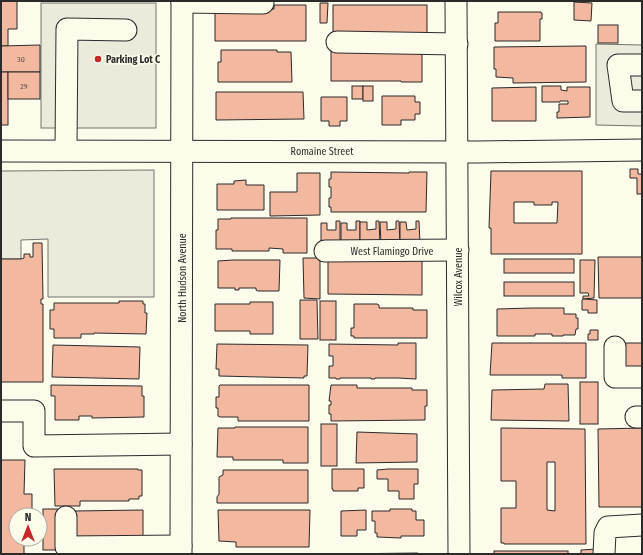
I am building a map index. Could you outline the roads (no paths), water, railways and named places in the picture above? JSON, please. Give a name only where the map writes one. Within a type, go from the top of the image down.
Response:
[{"type":"street","name":"Wilcox Avenue","points":[[456,1],[459,554]]},
{"type":"street","points":[[182,2],[263,3]]},
{"type":"street","name":"North Hudson Avenue","points":[[181,550],[182,2]]},
{"type":"street","points":[[66,150],[67,30],[126,30]]},
{"type":"street","points":[[338,42],[457,44]]},
{"type":"street","points":[[642,65],[618,65],[623,102],[642,101]]},
{"type":"street","name":"Romaine Street","points":[[1,150],[458,152],[642,150]]},
{"type":"street","name":"West Flamingo Drive","points":[[325,251],[458,250]]},
{"type":"street","points":[[615,347],[615,377],[642,377]]},
{"type":"street","points":[[1,411],[34,411],[34,446],[181,444]]},
{"type":"street","points":[[66,517],[66,547],[181,550]]},
{"type":"street","points":[[604,554],[605,533],[608,527],[642,525]]},
{"type":"place","name":"Parking Lot C","points":[[98,59]]}]
